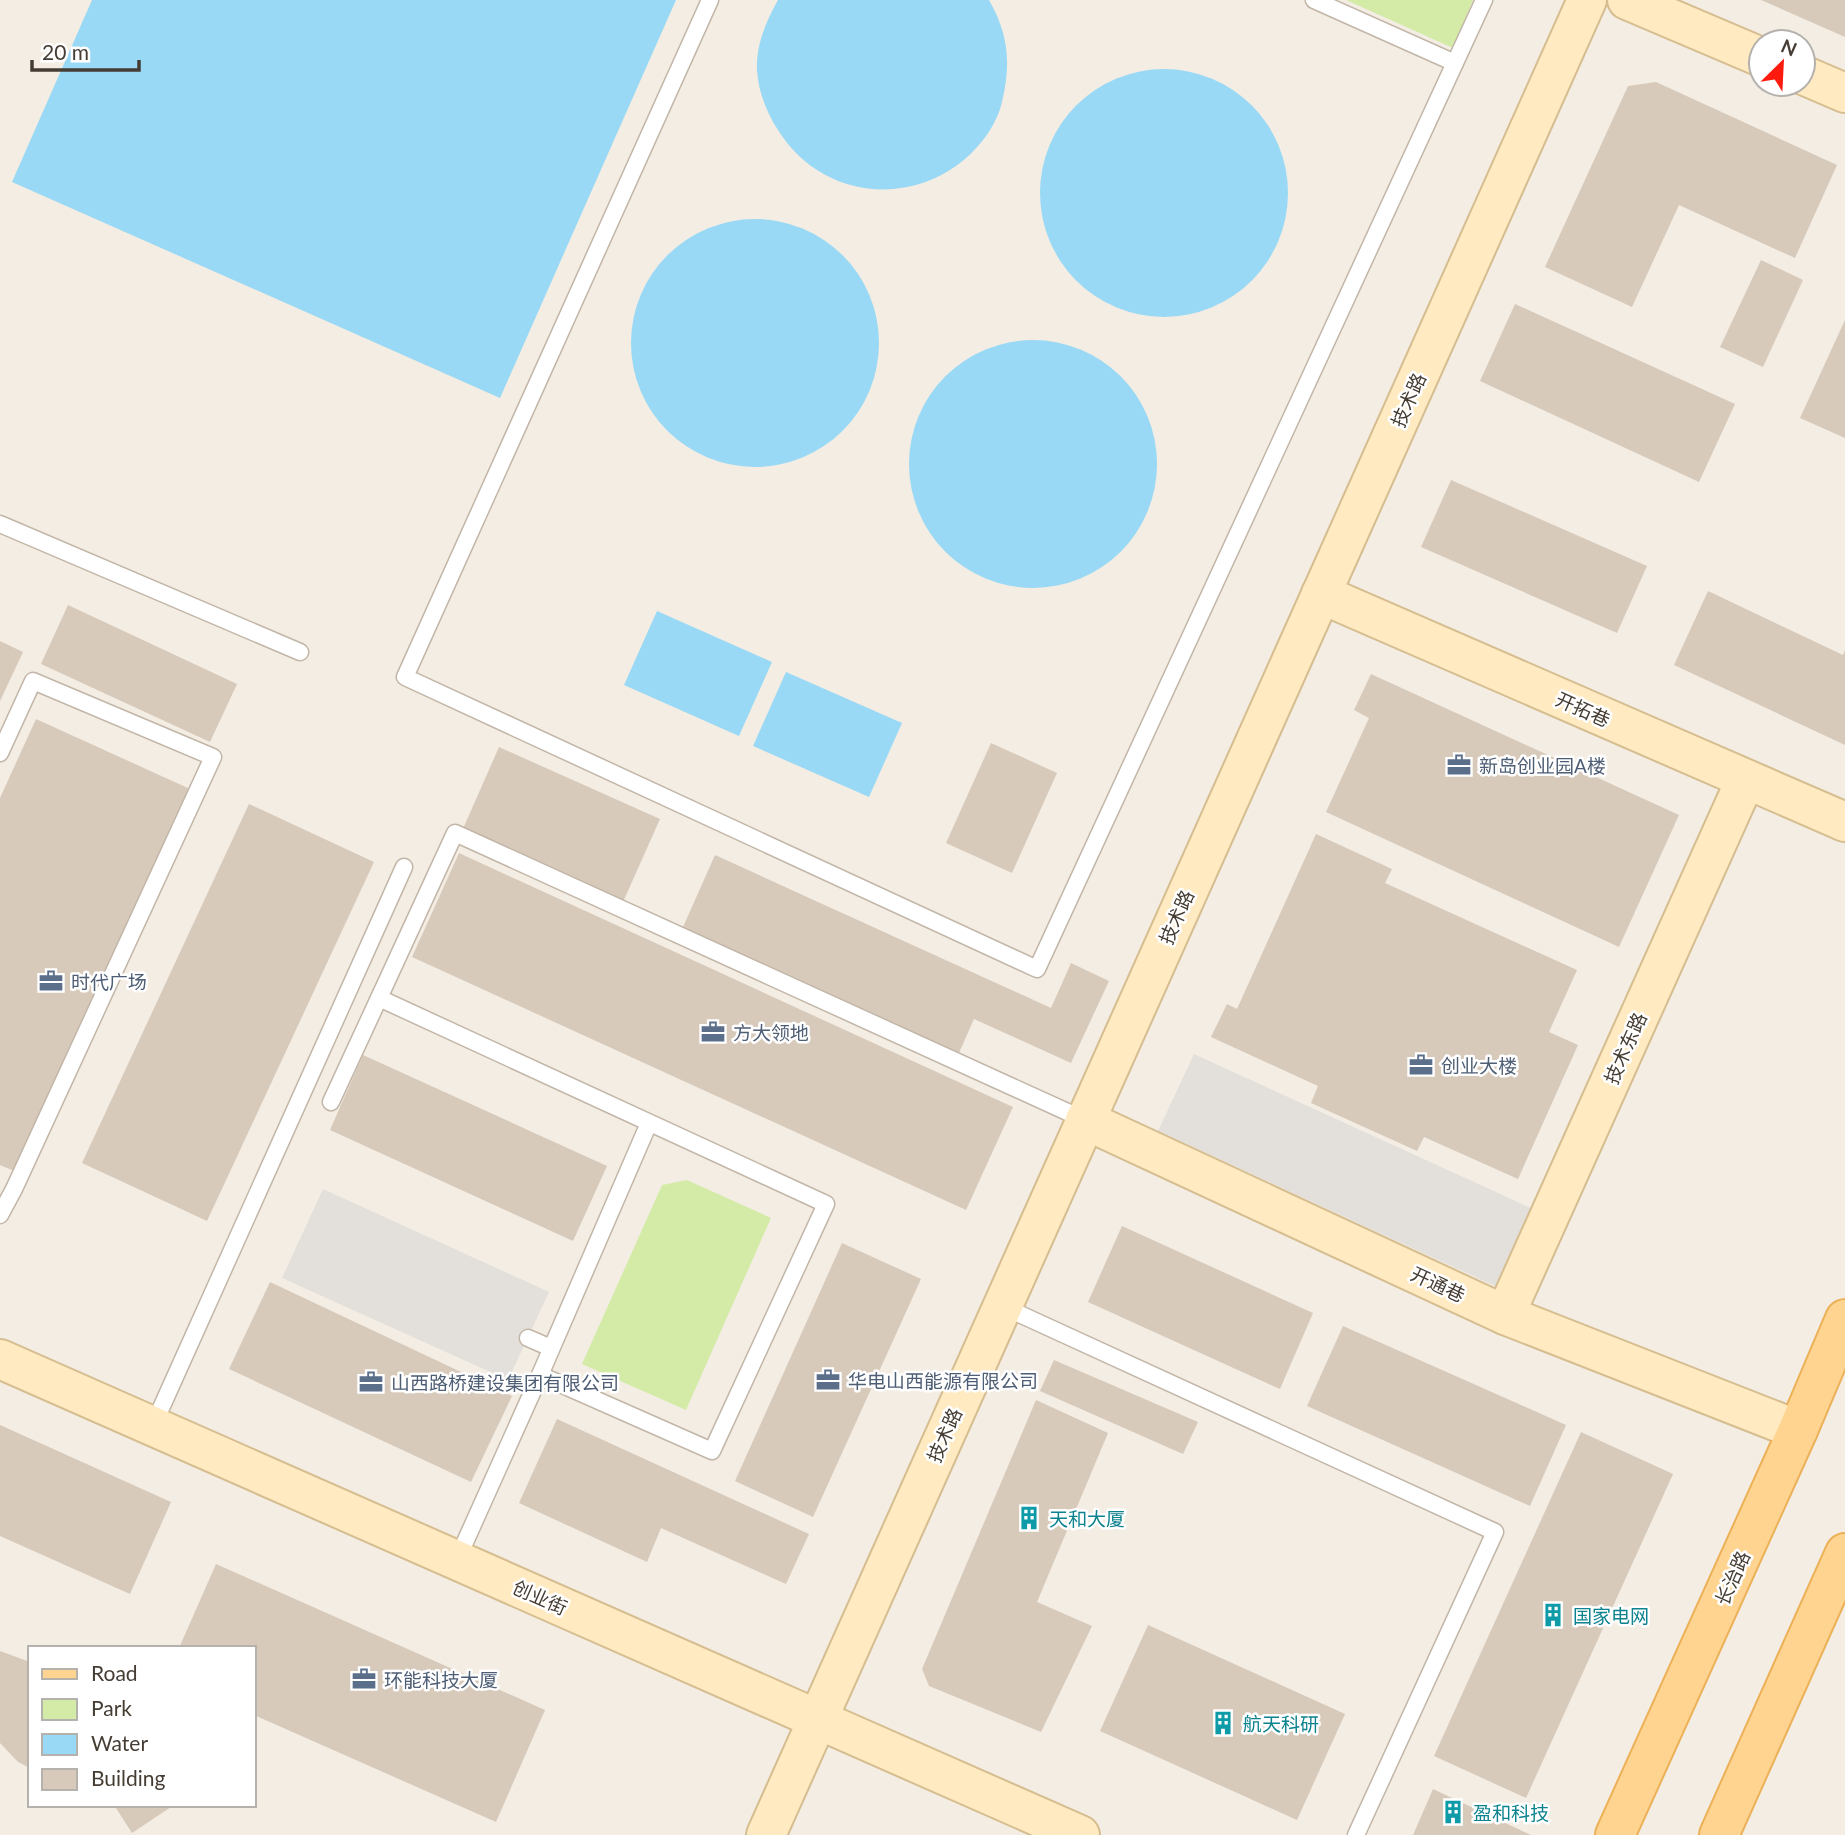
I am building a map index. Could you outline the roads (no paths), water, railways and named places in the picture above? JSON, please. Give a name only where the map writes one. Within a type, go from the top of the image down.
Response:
[{"type":"main road","name":"长治路","points":[[1615,1835],[1798,1430],[1845,1319]]},
{"type":"main road","points":[[1719,1835],[1845,1553]]},
{"type":"street","name":"技术路","points":[[766,1835],[1587,0]]},
{"type":"street","points":[[1627,0],[1747,51]]},
{"type":"street","points":[[1817,81],[1845,93]]},
{"type":"street","name":"开拓巷","points":[[1321,594],[1845,822]]},
{"type":"street","name":"技术东路","points":[[1505,1315],[1745,780]]},
{"type":"street","name":"开通巷","points":[[1085,1121],[1314,1220],[1505,1315],[1798,1430]]},
{"type":"street","name":"创业街","points":[[0,1359],[1080,1835]]},
{"type":"lane","points":[[710,0],[404,677],[1037,969],[1484,0]]},
{"type":"lane","points":[[1314,0],[1455,63]]},
{"type":"lane","points":[[0,524],[300,652]]},
{"type":"lane","points":[[0,753],[33,681],[213,757],[0,1215]]},
{"type":"lane","points":[[331,1102],[455,833],[1085,1121]]},
{"type":"lane","points":[[153,1426],[404,866]]},
{"type":"lane","points":[[379,998],[826,1204],[712,1451],[540,1375]]},
{"type":"lane","points":[[457,1560],[649,1122]]},
{"type":"lane","points":[[1002,1307],[1495,1532],[1356,1835]]},
{"type":"lane","points":[[528,1338],[551,1349]]},
{"type":"water","points":[[92,0],[676,0],[500,398],[12,182]]},
{"type":"water","points":[[778,0],[989,0],[1001,25],[1007,62],[1002,102],[993,126],[965,159],[941,175],[916,185],[890,189],[864,188],[839,181],[816,169],[795,152],[778,130],[759,86],[757,61],[760,42]]},
{"type":"water","points":[[1152,69],[1176,69],[1223,83],[1252,105],[1279,145],[1286,169],[1286,217],[1279,241],[1252,281],[1212,308],[1176,317],[1152,317],[1105,303],[1085,289],[1068,272],[1054,252],[1045,229],[1040,205],[1040,181],[1054,134],[1068,114],[1085,97],[1105,83],[1128,74]]},
{"type":"water","points":[[743,219],[767,219],[814,233],[843,255],[870,295],[877,319],[877,367],[870,391],[843,431],[803,458],[767,467],[743,467],[696,453],[676,439],[659,422],[645,402],[636,379],[631,355],[631,331],[645,284],[659,264],[676,247],[696,233],[719,224]]},
{"type":"water","points":[[1021,340],[1045,340],[1092,354],[1121,376],[1148,416],[1155,440],[1155,488],[1148,512],[1121,552],[1081,579],[1045,588],[1021,588],[974,574],[954,560],[937,543],[923,523],[914,500],[909,476],[909,452],[923,405],[937,385],[954,368],[974,354],[997,345]]},
{"type":"water","points":[[657,611],[772,662],[739,736],[624,685]]},
{"type":"water","points":[[786,672],[902,723],[869,797],[753,746]]},
{"type":"place","name":"新岛创业园A楼","points":[[1459,765]]},
{"type":"place","name":"时代广场","points":[[51,981]]},
{"type":"place","name":"方大领地","points":[[713,1032]]},
{"type":"place","name":"创业大楼","points":[[1421,1065]]},
{"type":"place","name":"华电山西能源有限公司","points":[[828,1380]]},
{"type":"place","name":"山西路桥建设集团有限公司","points":[[371,1382]]},
{"type":"place","name":"天和大厦","points":[[1029,1518]]},
{"type":"place","name":"国家电网","points":[[1553,1615]]},
{"type":"place","name":"环能科技大厦","points":[[364,1679]]},
{"type":"place","name":"航天科研","points":[[1223,1723]]},
{"type":"place","name":"盈和科技","points":[[1453,1812]]}]
